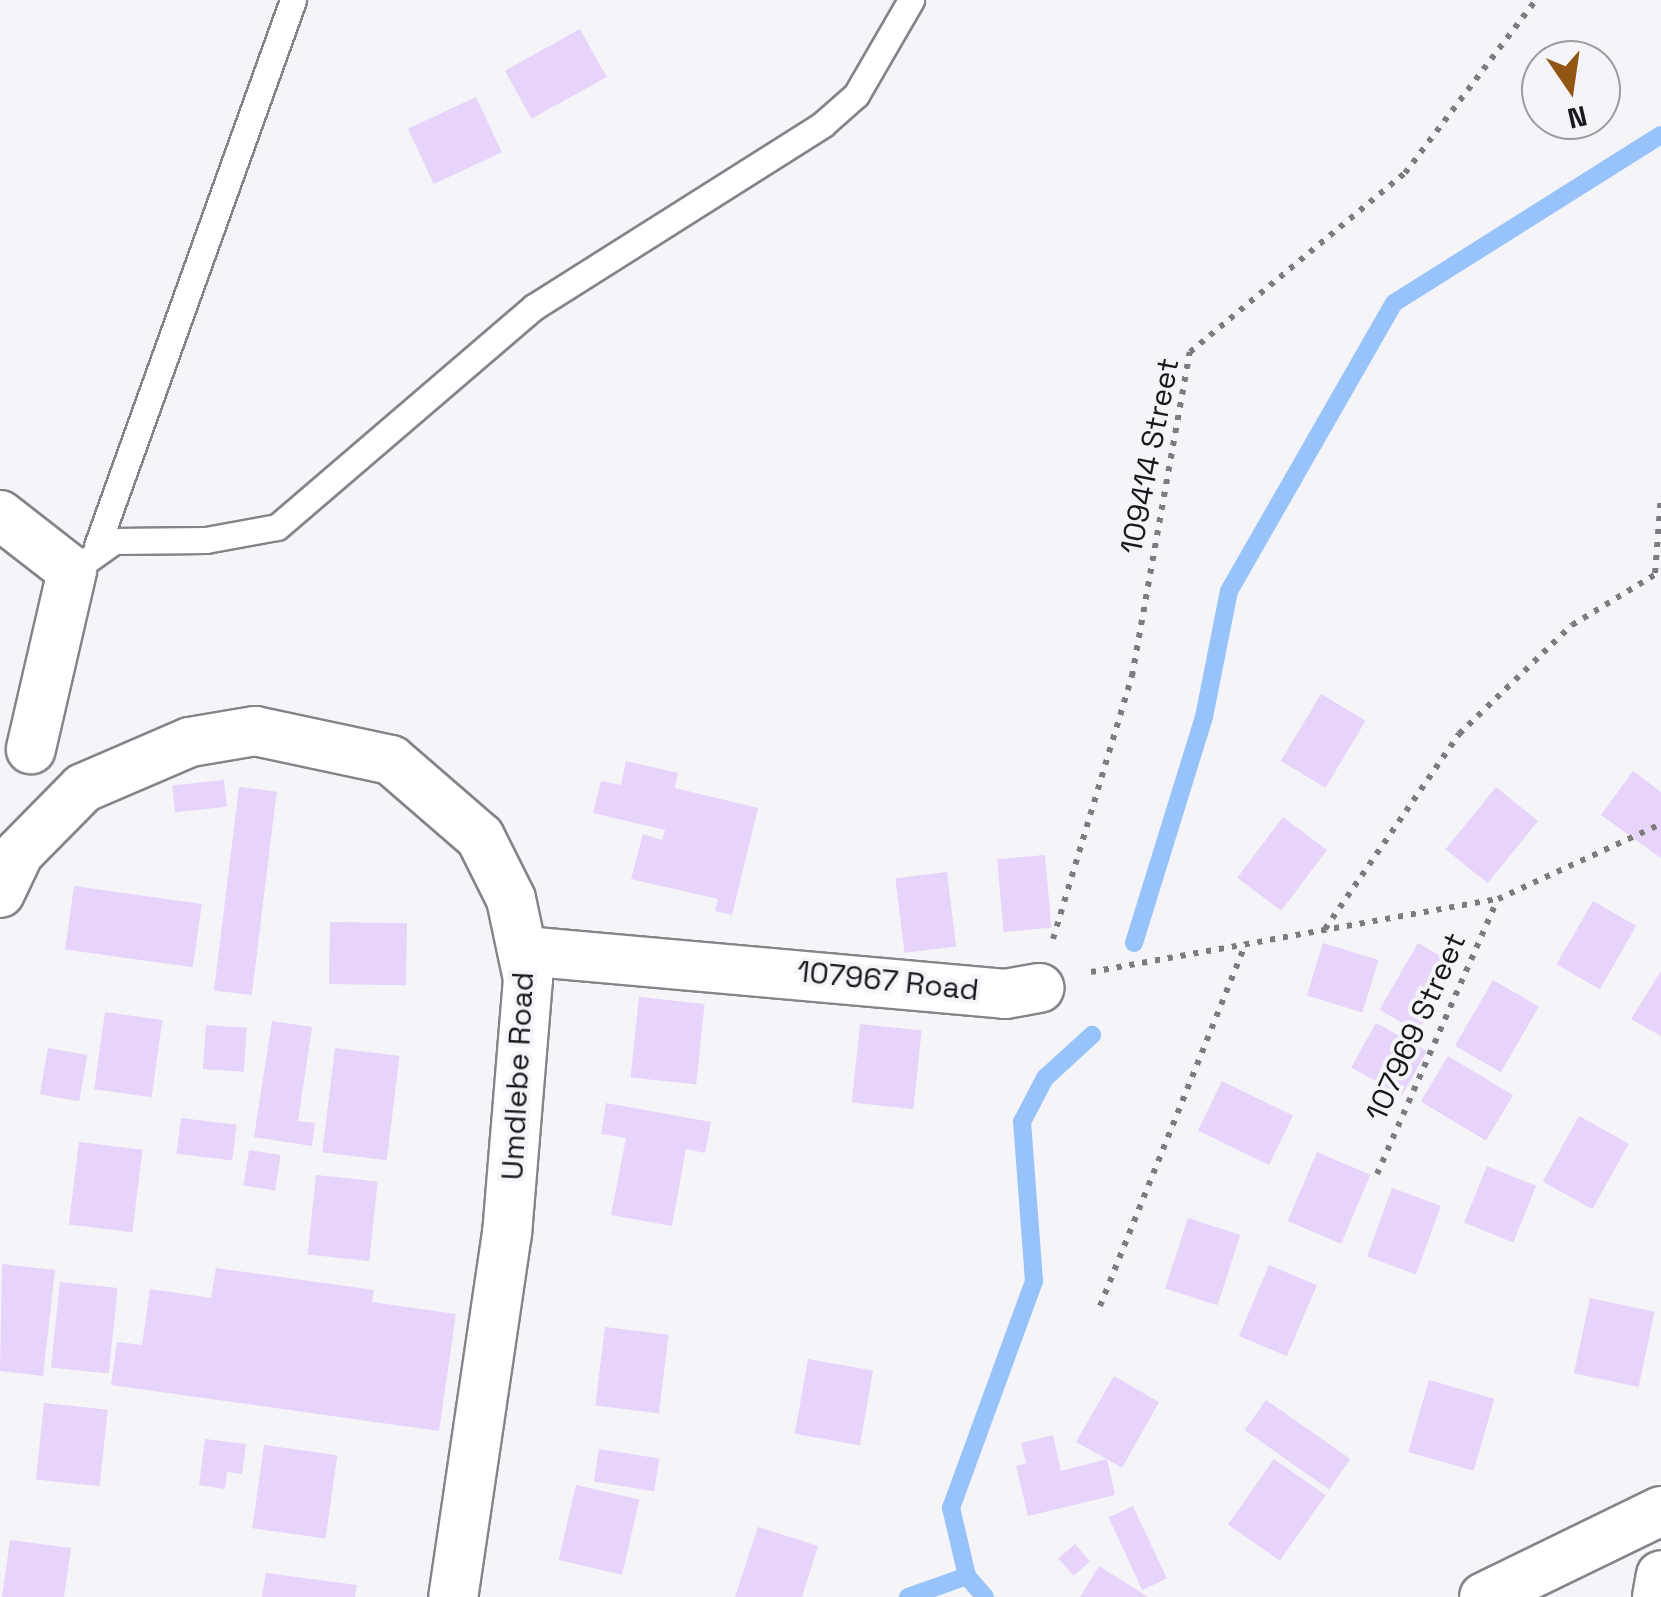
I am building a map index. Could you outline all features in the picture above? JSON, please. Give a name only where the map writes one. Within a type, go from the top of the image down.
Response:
[{"type":"street","points":[[0,514],[84,559],[16,737],[83,788]]},
{"type":"street","name":"Umdlebe Road","points":[[0,893],[19,853],[83,788],[190,742],[255,731],[391,760],[480,838],[524,951],[507,1233],[453,1597]]},
{"type":"street","name":"107967 Road","points":[[524,951],[1005,994],[1039,988]]},
{"type":"street","points":[[1484,1597],[1661,1511]]},
{"type":"street","points":[[1657,1597],[1661,1576]]},
{"type":"lane","points":[[293,0],[84,559],[276,527],[534,307],[823,124],[856,95],[911,0]]},
{"type":"path","name":"109414 Street","points":[[1039,988],[1132,676],[1190,352],[1405,173],[1536,0]]},
{"type":"path","points":[[1039,988],[1247,942],[1325,930],[1459,734],[1572,625],[1658,572],[1661,495]]},
{"type":"path","name":"107969 Street","points":[[1325,930],[1498,899],[1661,824]]},
{"type":"path","name":"107969 Street","points":[[1377,1174],[1498,899]]},
{"type":"path","points":[[1100,1306],[1247,942]]},
{"type":"building","points":[[580,29],[607,77],[531,119],[505,71]]},
{"type":"building","points":[[476,97],[502,152],[434,184],[408,129]]},
{"type":"building","points":[[1321,694],[1366,721],[1325,788],[1281,761]]},
{"type":"building","points":[[626,761],[678,773],[675,788],[758,808],[732,915],[715,911],[718,899],[631,879],[643,834],[662,840],[665,830],[593,813],[601,781],[621,785]]},
{"type":"building","points":[[1633,771],[1661,792],[1661,858],[1601,815]]},
{"type":"building","points":[[224,780],[227,807],[175,812],[172,785]]},
{"type":"building","points":[[239,787],[277,792],[252,995],[214,990]]},
{"type":"building","points":[[1496,787],[1538,821],[1488,883],[1446,849]]},
{"type":"building","points":[[1283,817],[1327,850],[1281,911],[1237,878]]},
{"type":"building","points":[[1045,855],[1051,928],[1004,932],[997,859]]},
{"type":"building","points":[[947,872],[956,946],[905,953],[895,878]]},
{"type":"building","points":[[74,886],[202,904],[193,967],[65,949]]},
{"type":"building","points":[[1593,901],[1636,926],[1600,989],[1556,964]]},
{"type":"building","points":[[330,922],[407,923],[406,985],[329,984]]},
{"type":"building","points":[[1323,943],[1378,960],[1362,1013],[1307,996]]},
{"type":"building","points":[[1418,943],[1456,965],[1418,1032],[1380,1010]]},
{"type":"building","points":[[1661,971],[1661,1036],[1631,1019]]},
{"type":"building","points":[[1493,980],[1539,1007],[1501,1072],[1455,1046]]},
{"type":"building","points":[[639,997],[705,1004],[696,1084],[631,1078]]},
{"type":"building","points":[[105,1012],[162,1020],[152,1097],[94,1089]]},
{"type":"building","points":[[272,1021],[312,1027],[298,1121],[315,1123],[312,1146],[254,1137]]},
{"type":"building","points":[[1376,1023],[1427,1051],[1402,1096],[1351,1068]]},
{"type":"building","points":[[860,1024],[922,1030],[913,1109],[852,1103]]},
{"type":"building","points":[[206,1025],[247,1028],[244,1072],[203,1069]]},
{"type":"building","points":[[48,1048],[87,1055],[79,1101],[40,1094]]},
{"type":"building","points":[[335,1048],[400,1056],[387,1160],[322,1152]]},
{"type":"building","points":[[1448,1056],[1513,1095],[1486,1141],[1421,1101]]},
{"type":"building","points":[[1222,1081],[1293,1116],[1269,1165],[1198,1130]]},
{"type":"building","points":[[606,1103],[711,1122],[705,1153],[686,1149],[672,1226],[611,1215],[626,1138],[601,1134]]},
{"type":"building","points":[[1579,1116],[1629,1144],[1592,1209],[1543,1182]]},
{"type":"building","points":[[181,1118],[237,1125],[232,1161],[177,1154]]},
{"type":"building","points":[[79,1142],[143,1150],[132,1232],[69,1224]]},
{"type":"building","points":[[249,1150],[281,1155],[275,1191],[243,1186]]},
{"type":"building","points":[[1317,1152],[1370,1175],[1341,1244],[1288,1221]]},
{"type":"building","points":[[1487,1166],[1536,1186],[1513,1242],[1464,1223]]},
{"type":"building","points":[[316,1175],[378,1181],[369,1261],[308,1255]]},
{"type":"building","points":[[1392,1188],[1441,1206],[1416,1274],[1367,1257]]},
{"type":"building","points":[[1188,1218],[1240,1235],[1217,1305],[1165,1288]]},
{"type":"building","points":[[2,1264],[55,1270],[43,1376],[0,1371]]},
{"type":"building","points":[[1269,1265],[1317,1285],[1287,1356],[1239,1336]]},
{"type":"building","points":[[216,1268],[374,1290],[372,1302],[456,1314],[439,1431],[111,1385],[117,1342],[142,1345],[150,1289],[211,1298]]},
{"type":"building","points":[[60,1282],[118,1288],[109,1374],[51,1368]]},
{"type":"building","points":[[1590,1298],[1655,1312],[1639,1387],[1574,1373]]},
{"type":"building","points":[[605,1327],[669,1335],[659,1413],[595,1405]]},
{"type":"building","points":[[808,1359],[873,1370],[860,1445],[795,1434]]},
{"type":"building","points":[[1114,1376],[1159,1402],[1122,1468],[1076,1442]]},
{"type":"building","points":[[1429,1380],[1494,1399],[1474,1471],[1408,1452]]},
{"type":"building","points":[[1266,1400],[1350,1459],[1329,1489],[1245,1430]]},
{"type":"building","points":[[44,1403],[108,1410],[100,1486],[36,1480]]},
{"type":"building","points":[[1053,1435],[1061,1471],[1107,1459],[1115,1495],[1028,1516],[1016,1466],[1026,1463],[1021,1443]]},
{"type":"building","points":[[205,1439],[246,1444],[242,1474],[227,1472],[225,1489],[199,1485]]},
{"type":"building","points":[[264,1445],[337,1455],[326,1538],[252,1528]]},
{"type":"building","points":[[599,1449],[659,1459],[654,1491],[594,1482]]},
{"type":"building","points":[[1274,1459],[1326,1495],[1280,1561],[1228,1525]]},
{"type":"building","points":[[576,1485],[639,1500],[622,1575],[559,1560]]},
{"type":"building","points":[[1133,1506],[1167,1579],[1142,1590],[1109,1517]]},
{"type":"building","points":[[758,1527],[818,1546],[802,1597],[735,1597]]},
{"type":"building","points":[[10,1540],[71,1548],[64,1597],[2,1597]]},
{"type":"building","points":[[1075,1544],[1090,1561],[1073,1576],[1058,1558]]},
{"type":"building","points":[[1099,1566],[1148,1597],[1080,1597]]},
{"type":"building","points":[[266,1573],[357,1585],[355,1597],[262,1597]]},
{"type":"waterway","points":[[1134,943],[1204,717],[1229,591],[1394,303],[1661,135]]},
{"type":"waterway","points":[[985,1597],[967,1576],[951,1508],[1034,1281],[1022,1122],[1045,1078],[1092,1035]]},
{"type":"waterway","points":[[908,1597],[967,1576]]}]
